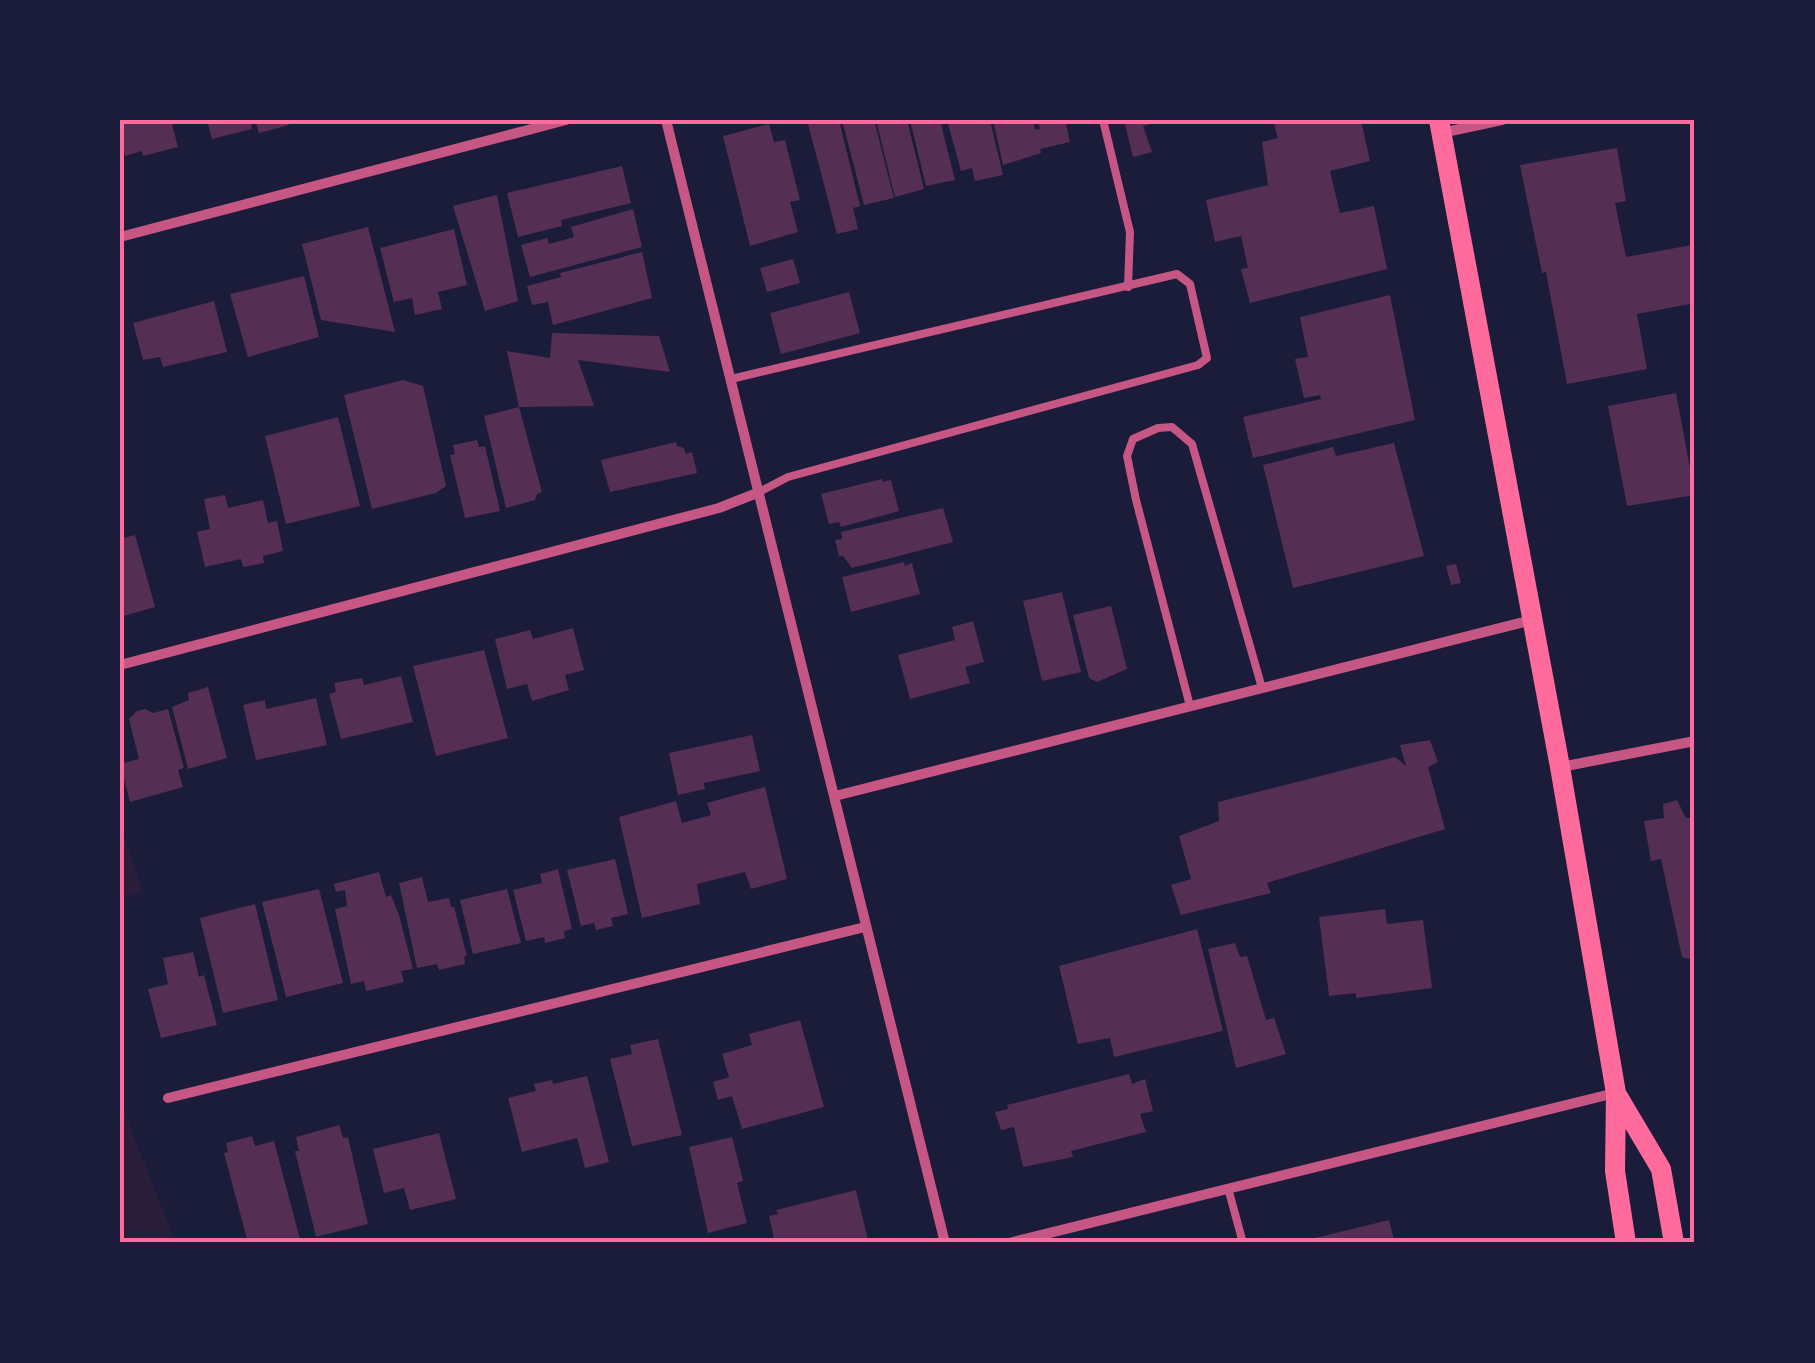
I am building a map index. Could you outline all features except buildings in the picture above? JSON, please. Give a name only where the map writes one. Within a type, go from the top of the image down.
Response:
[{"type":"main road","points":[[1440,126],[1560,767],[1616,1093],[1615,1171],[1626,1243]]},
{"type":"main road","points":[[1616,1093],[1660,1168],[1674,1243]]},
{"type":"street","points":[[120,236],[566,120]]},
{"type":"street","points":[[666,120],[945,1243]]},
{"type":"street","points":[[1440,126],[1502,120]]},
{"type":"street","points":[[120,666],[720,508],[757,493]]},
{"type":"street","points":[[835,796],[1532,620]]},
{"type":"street","points":[[1560,767],[1695,741]]},
{"type":"street","points":[[168,1098],[865,927]]},
{"type":"street","points":[[1009,1243],[1616,1093]]},
{"type":"lane","points":[[1103,120],[1130,232],[1128,287]]},
{"type":"lane","points":[[731,379],[1176,274],[1190,284],[1208,358],[1198,365],[788,477],[757,493]]},
{"type":"lane","points":[[1190,706],[1128,456],[1133,438],[1158,428],[1172,426],[1192,444],[1262,688]]},
{"type":"lane","points":[[1228,1188],[1243,1243]]},
{"type":"shaded area","points":[[123,832],[142,892],[120,899],[120,833]]},
{"type":"shaded area","points":[[120,1101],[176,1243],[120,1243]]}]
